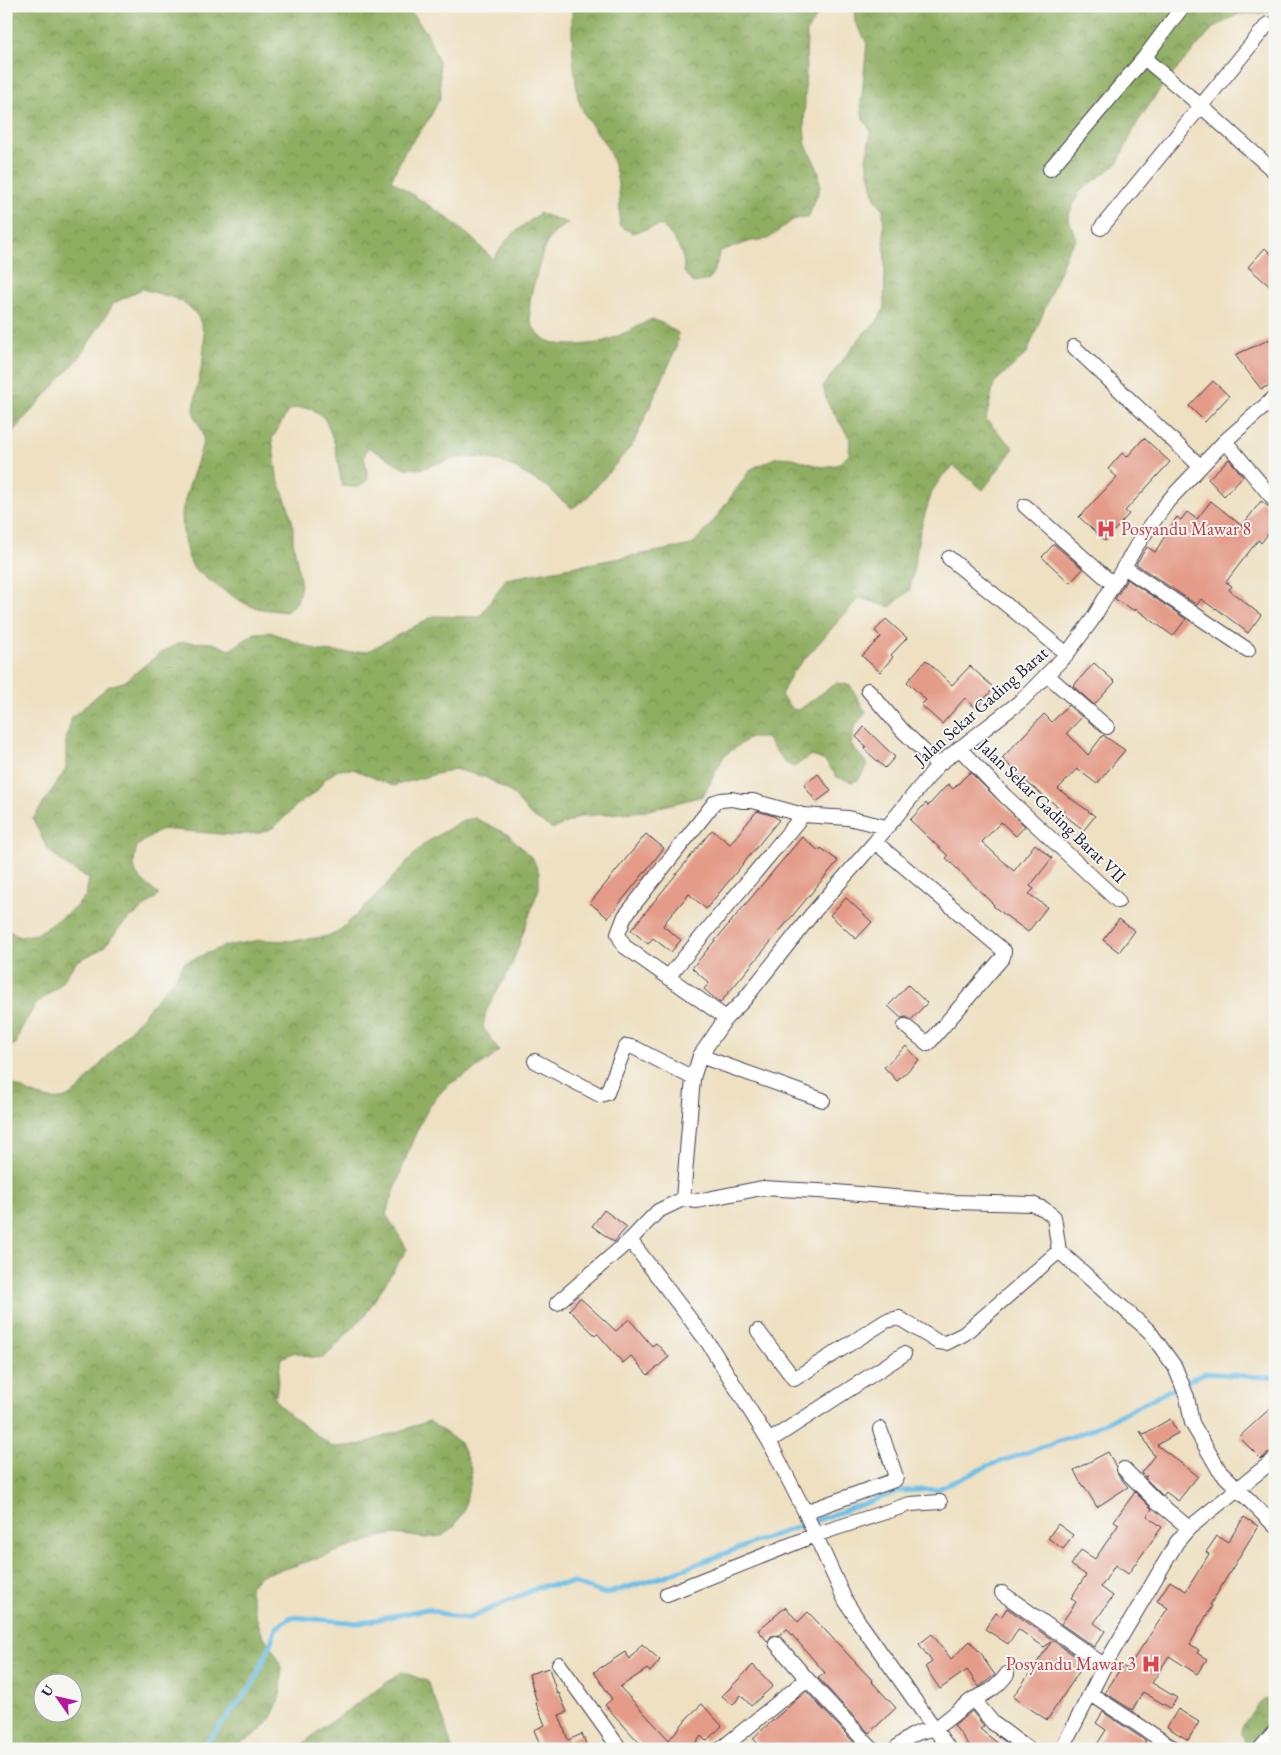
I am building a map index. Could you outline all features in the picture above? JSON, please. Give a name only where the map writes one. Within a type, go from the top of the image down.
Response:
[{"type":"street","points":[[1050,168],[1144,58],[1183,6]]},
{"type":"street","points":[[1101,228],[1268,24]]},
{"type":"street","points":[[1144,58],[1275,172]]},
{"type":"street","points":[[1074,346],[1200,466]]},
{"type":"street","name":"Jalan Sekar Gading Barat","points":[[683,1199],[693,1078],[700,1056],[726,1018],[744,1000],[812,914],[875,842],[938,765],[1022,700],[1068,654],[1087,628],[1113,584],[1168,501],[1225,441],[1275,396]]},
{"type":"street","points":[[1225,441],[1275,500]]},
{"type":"street","points":[[1026,506],[1113,584]]},
{"type":"street","points":[[950,558],[1068,654]]},
{"type":"street","points":[[1124,567],[1248,650]]},
{"type":"street","points":[[1047,675],[1107,727]]},
{"type":"street","points":[[868,690],[902,730],[938,765]]},
{"type":"street","name":"Jalan Sekar Gading Barat VII","points":[[960,748],[1005,796],[1118,901]]},
{"type":"street","points":[[726,1018],[624,946],[618,934],[625,916],[715,802],[732,799],[753,801],[803,815],[848,818],[886,828]]},
{"type":"street","points":[[668,977],[803,815]]},
{"type":"street","points":[[875,842],[1004,950],[1003,956],[928,1044],[905,1026]]},
{"type":"street","points":[[535,1060],[600,1095],[607,1092],[627,1046],[635,1048],[693,1078]]},
{"type":"street","points":[[700,1056],[823,1100]]},
{"type":"street","points":[[558,1303],[630,1240],[658,1210],[683,1199],[697,1201],[762,1188],[952,1202],[1032,1204],[1044,1208],[1054,1217],[1059,1251],[1149,1331],[1175,1366],[1187,1397],[1192,1423],[1219,1470],[1275,1526]]},
{"type":"street","points":[[630,1240],[709,1344],[769,1442],[807,1515],[845,1600],[950,1749]]},
{"type":"street","points":[[758,1331],[794,1379],[886,1321],[899,1318],[938,1342],[946,1343],[964,1334],[1059,1251]]},
{"type":"street","points":[[769,1442],[904,1354]]},
{"type":"street","points":[[807,1515],[895,1480],[896,1477],[880,1429]]},
{"type":"street","points":[[1062,1749],[1105,1666],[1170,1552],[1189,1528],[1275,1459]]},
{"type":"street","points":[[1124,1469],[1156,1502],[1189,1528]]},
{"type":"street","points":[[667,1594],[815,1535],[910,1504],[940,1502]]},
{"type":"street","points":[[1002,1593],[1105,1666]]},
{"type":"street","points":[[776,1644],[872,1749]]},
{"type":"street","points":[[559,1664],[620,1749]]},
{"type":"street","points":[[895,1749],[906,1739],[920,1731],[936,1728],[973,1699],[997,1687],[1008,1674]]},
{"type":"street","points":[[721,1749],[807,1679]]},
{"type":"street","points":[[1091,1694],[1175,1749]]},
{"type":"street","points":[[973,1699],[993,1723],[1028,1749]]},
{"type":"street","points":[[1260,1749],[1275,1731]]},
{"type":"green space","points":[[6,6],[406,6],[427,33],[439,63],[441,96],[429,119],[404,153],[391,180],[446,217],[473,239],[493,259],[510,236],[540,213],[568,223],[549,238],[531,294],[530,319],[540,336],[549,341],[561,344],[592,344],[619,336],[652,319],[678,333],[676,349],[633,444],[585,500],[572,508],[549,488],[499,461],[465,457],[451,459],[420,469],[405,468],[368,447],[364,456],[368,478],[359,486],[350,487],[342,486],[335,445],[323,417],[311,408],[295,408],[288,411],[272,439],[277,476],[293,525],[293,540],[301,586],[297,602],[286,612],[248,605],[199,573],[188,557],[184,539],[182,513],[203,442],[203,433],[195,418],[194,410],[202,367],[204,337],[201,324],[194,312],[182,302],[142,289],[114,303],[79,358],[6,439]]},
{"type":"green space","points":[[572,6],[826,6],[823,7],[807,31],[804,128],[806,145],[819,172],[820,187],[809,216],[793,220],[768,239],[752,241],[720,251],[716,266],[709,280],[693,283],[684,272],[683,258],[678,246],[662,225],[632,233],[619,225],[620,206],[617,176],[611,156],[584,113],[578,97],[573,54]]},
{"type":"green space","points":[[854,6],[1275,6],[1275,11],[1239,14],[1213,28],[1162,86],[1137,123],[1117,164],[1080,191],[1068,216],[1076,240],[1068,250],[1027,353],[994,383],[986,420],[1014,448],[983,490],[954,466],[943,475],[932,491],[920,531],[910,590],[890,607],[859,598],[792,673],[781,695],[792,709],[799,710],[836,683],[850,685],[866,713],[854,727],[851,745],[868,765],[858,780],[852,782],[837,777],[825,761],[811,755],[794,767],[784,762],[766,738],[749,738],[724,756],[703,796],[645,811],[581,816],[553,829],[531,816],[512,793],[485,777],[454,769],[393,786],[353,769],[338,770],[325,779],[316,792],[297,805],[275,827],[260,833],[231,835],[162,829],[137,846],[134,863],[137,875],[159,895],[121,926],[103,948],[76,962],[59,986],[36,1004],[21,1029],[16,1044],[10,1046],[6,1043],[6,930],[22,936],[37,934],[75,908],[86,895],[89,879],[64,864],[47,848],[33,819],[66,769],[66,739],[72,717],[109,686],[124,682],[160,653],[182,642],[213,643],[230,650],[255,633],[270,632],[319,651],[350,653],[368,651],[434,616],[480,617],[506,579],[692,545],[713,522],[751,469],[777,457],[793,458],[821,467],[837,465],[849,455],[850,439],[827,402],[823,386],[863,334],[876,323],[884,309],[885,261],[883,209],[875,198],[866,159],[871,131],[863,119],[861,105],[867,43],[855,22]]},
{"type":"green space","points":[[475,818],[509,835],[533,859],[539,873],[539,888],[511,967],[486,1011],[483,1027],[499,1051],[483,1064],[446,1087],[425,1114],[410,1147],[386,1214],[407,1249],[365,1315],[324,1358],[309,1357],[295,1352],[281,1358],[276,1396],[270,1389],[279,1405],[333,1447],[359,1445],[429,1421],[460,1443],[472,1471],[464,1511],[455,1525],[442,1536],[426,1538],[395,1534],[380,1537],[288,1568],[261,1575],[249,1587],[261,1630],[279,1661],[282,1680],[275,1710],[270,1720],[256,1734],[249,1738],[225,1749],[6,1749],[6,1081],[50,1099],[69,1096],[79,1089],[175,978],[184,963],[225,946],[261,940],[292,941],[337,933],[370,902],[424,844],[461,821]]},
{"type":"green space","points":[[402,1672],[427,1681],[444,1721],[452,1749],[297,1749],[322,1728]]},
{"type":"green space","points":[[1264,1700],[1275,1700],[1275,1749],[1247,1749],[1242,1733],[1243,1725],[1258,1705]]},
{"type":"building","points":[[1265,248],[1275,258],[1275,291],[1248,267]]},
{"type":"building","points":[[1275,337],[1275,383],[1261,389],[1235,355]]},
{"type":"building","points":[[1213,381],[1229,396],[1205,422],[1189,406]]},
{"type":"building","points":[[1144,438],[1170,462],[1125,511],[1129,514],[1105,541],[1079,517],[1117,477],[1108,469],[1122,453],[1127,457]]},
{"type":"building","points":[[1229,459],[1243,476],[1224,496],[1208,479]]},
{"type":"building","points":[[1211,501],[1242,526],[1261,501],[1275,512],[1275,525],[1261,543],[1258,540],[1226,582],[1232,586],[1229,590],[1261,615],[1248,633],[1216,608],[1201,599],[1197,605],[1136,564],[1147,547],[1155,552],[1177,517],[1181,520],[1187,512],[1197,519]]},
{"type":"building","points":[[1054,544],[1083,569],[1070,583],[1042,557]]},
{"type":"building","points":[[1127,579],[1186,619],[1173,636],[1136,609],[1135,611],[1115,599]]},
{"type":"building","points":[[886,619],[907,638],[891,655],[893,657],[880,672],[862,656],[881,637],[875,631]]},
{"type":"building","points":[[926,660],[952,685],[970,666],[994,688],[976,708],[965,698],[942,724],[921,705],[926,700],[907,682]]},
{"type":"building","points":[[1094,663],[1115,682],[1094,705],[1073,686]]},
{"type":"building","points":[[1068,705],[1082,717],[1067,733],[1088,755],[1103,735],[1125,750],[1097,784],[1077,769],[1058,789],[1095,816],[1084,830],[1064,815],[1066,813],[1030,785],[1002,758],[1044,714],[1052,722]]},
{"type":"building","points":[[864,727],[895,757],[885,768],[864,749],[866,746],[856,737]]},
{"type":"building","points":[[970,772],[1025,826],[1016,836],[1001,822],[982,842],[1014,871],[1035,844],[1052,858],[1030,886],[1034,889],[1029,894],[1047,907],[1028,932],[993,906],[946,858],[948,856],[910,820],[926,803],[928,806],[948,784],[953,789]]},
{"type":"building","points":[[818,774],[831,791],[816,802],[804,785]]},
{"type":"building","points":[[757,811],[774,816],[779,820],[706,909],[689,894],[666,921],[663,926],[681,940],[671,952],[653,938],[648,944],[631,930],[712,830],[730,844]]},
{"type":"building","points":[[646,834],[664,848],[608,918],[590,903]]},
{"type":"building","points":[[802,837],[819,851],[821,848],[838,861],[720,1003],[704,989],[709,983],[692,968]]},
{"type":"building","points":[[846,898],[872,922],[856,939],[830,915]]},
{"type":"building","points":[[1119,919],[1135,931],[1119,952],[1103,940]]},
{"type":"building","points":[[908,985],[927,1003],[911,1020],[906,1017],[901,1018],[888,1006]]},
{"type":"building","points":[[906,1046],[919,1060],[897,1081],[884,1067]]},
{"type":"building","points":[[604,1210],[627,1227],[614,1242],[592,1226]]},
{"type":"building","points":[[580,1298],[616,1331],[629,1319],[652,1346],[656,1343],[669,1357],[648,1375],[631,1356],[623,1363],[597,1333],[595,1335],[569,1310]]},
{"type":"building","points":[[1275,1404],[1275,1450],[1261,1459],[1239,1437]]},
{"type":"building","points":[[1170,1419],[1178,1433],[1157,1445],[1198,1476],[1178,1501],[1166,1492],[1163,1496],[1145,1478],[1147,1475],[1145,1477],[1141,1473],[1154,1456],[1140,1431],[1144,1434]]},
{"type":"building","points":[[1108,1452],[1118,1475],[1128,1487],[1097,1507],[1084,1486],[1082,1486],[1074,1470]]},
{"type":"building","points":[[1135,1492],[1152,1509],[1147,1516],[1162,1527],[1128,1574],[1115,1565],[1101,1587],[1113,1596],[1094,1623],[1105,1631],[1094,1647],[1061,1624],[1076,1602],[1071,1598],[1086,1575],[1071,1565],[1081,1550],[1095,1559],[1119,1524],[1114,1521]]},
{"type":"building","points":[[1244,1517],[1258,1526],[1210,1605],[1212,1606],[1190,1644],[1199,1650],[1197,1653],[1207,1659],[1197,1674],[1169,1656],[1152,1683],[1177,1698],[1170,1708],[1143,1692],[1132,1710],[1105,1693],[1122,1666],[1127,1669],[1168,1608],[1157,1601],[1170,1581],[1186,1591],[1209,1554],[1206,1552],[1217,1536],[1228,1542]]},
{"type":"building","points":[[1058,1524],[1073,1535],[1063,1549],[1048,1538]]},
{"type":"building","points":[[786,1607],[798,1622],[808,1612],[896,1708],[869,1733],[818,1678],[825,1673],[787,1629],[779,1635],[771,1636],[768,1642],[758,1630]]},
{"type":"building","points":[[1007,1608],[1085,1663],[1047,1720],[1013,1697],[1052,1641],[1044,1647],[1018,1629],[1008,1644],[985,1629],[996,1613],[1001,1617]]},
{"type":"building","points":[[932,1634],[951,1659],[970,1641],[984,1657],[995,1675],[979,1687],[967,1670],[940,1689],[925,1667],[932,1662],[919,1644]]},
{"type":"building","points":[[642,1644],[660,1660],[650,1672],[647,1669],[620,1687],[669,1740],[702,1704],[722,1726],[706,1741],[701,1736],[691,1749],[645,1749],[605,1705],[612,1699],[594,1672],[625,1652],[630,1659]]},
{"type":"building","points":[[753,1665],[773,1686],[751,1706],[741,1695],[733,1705],[722,1696]]},
{"type":"building","points":[[549,1668],[557,1694],[559,1693],[567,1712],[559,1715],[568,1740],[582,1734],[588,1749],[542,1749],[534,1730],[545,1725],[536,1703],[529,1674]]},
{"type":"building","points":[[806,1691],[860,1749],[762,1749],[753,1738]]},
{"type":"building","points":[[1178,1709],[1199,1722],[1188,1740],[1167,1727]]},
{"type":"building","points":[[972,1711],[984,1726],[980,1729],[1005,1749],[972,1749],[954,1725]]},
{"type":"building","points":[[1103,1712],[1146,1741],[1141,1749],[1094,1749],[1106,1730],[1096,1723]]},
{"type":"waterway","points":[[202,1749],[253,1684],[276,1628],[291,1617],[360,1623],[427,1609],[454,1617],[470,1618],[542,1586],[574,1583],[605,1594],[665,1576],[900,1491],[938,1489],[988,1466],[1088,1431],[1204,1373],[1275,1378]]},
{"type":"place","name":"Posyandu Mawar 8","points":[[1106,529]]},
{"type":"place","name":"Posyandu Mawar 3","points":[[1151,1664]]}]
